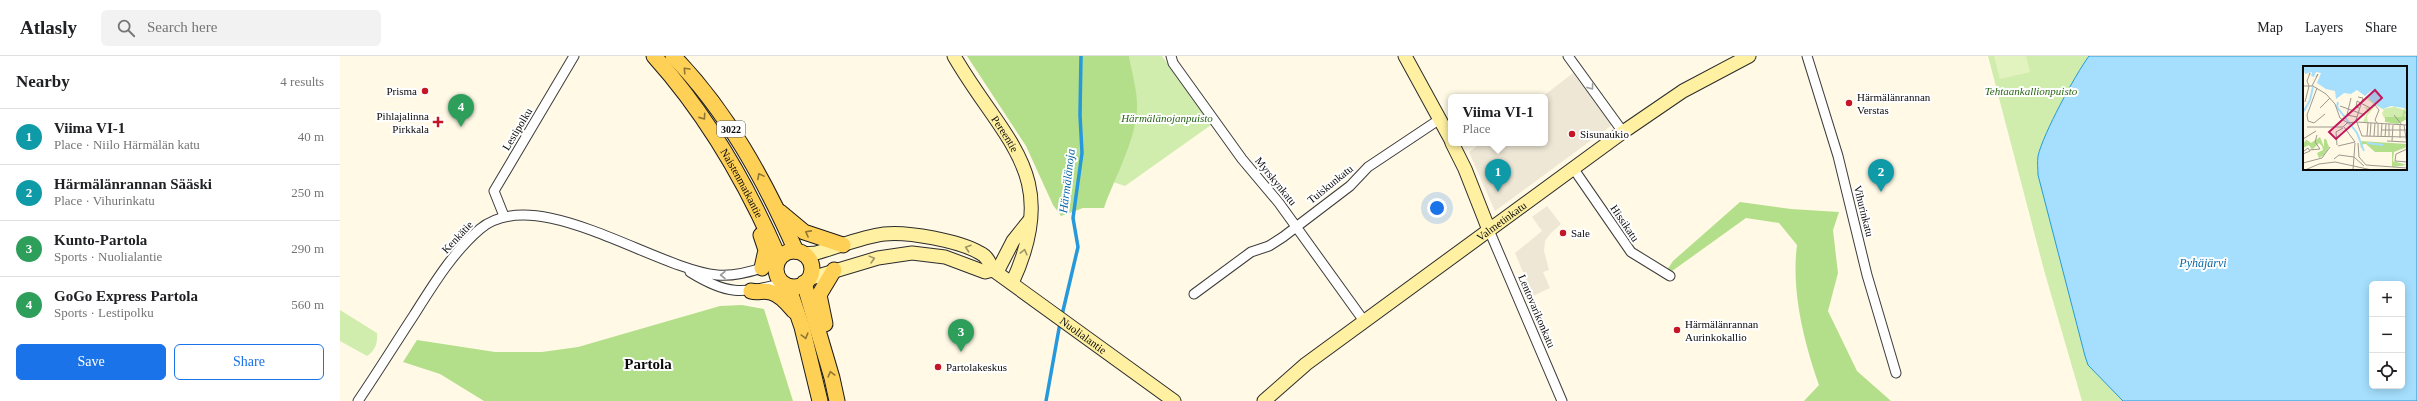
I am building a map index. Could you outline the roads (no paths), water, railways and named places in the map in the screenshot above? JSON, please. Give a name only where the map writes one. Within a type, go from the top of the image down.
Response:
[{"type":"main road","name":"Naistenmatkantie","points":[[654,56],[680,86],[713,132],[745,185],[778,261]]},
{"type":"main road","name":"Naistenmatkantie","points":[[673,56],[697,82],[730,128],[778,210],[800,252]]},
{"type":"main road","points":[[745,185],[742,194],[766,250],[762,268]]},
{"type":"main road","points":[[778,210],[804,232],[843,245]]},
{"type":"main road","points":[[786,285],[794,287],[806,281],[812,269],[808,258],[800,252],[788,252],[778,261],[776,274],[786,285],[806,340],[820,401]]},
{"type":"main road","points":[[824,348],[828,334],[819,295],[834,270]]},
{"type":"main road","points":[[806,281],[837,401]]},
{"type":"main road","points":[[751,291],[758,293],[770,292],[780,296],[796,313]]},
{"type":"street","name":"Lestipolku","points":[[504,216],[494,191],[574,56]]},
{"type":"street","name":"Pereentie","points":[[954,56],[1011,142],[1026,170],[1032,194],[1030,220],[1024,256],[1012,282]]},
{"type":"street","name":"Myrskynkatu","points":[[1171,56],[1173,63],[1242,159],[1280,203],[1364,322]]},
{"type":"street","points":[[1405,56],[1448,134]]},
{"type":"street","points":[[1568,56],[1624,132]]},
{"type":"street","name":"Valmetinkatu","points":[[1264,401],[1306,364],[1624,132],[1683,91],[1749,56]]},
{"type":"street","name":"Vihurinkatu","points":[[1807,56],[1838,156],[1867,275],[1896,373]]},
{"type":"street","name":"Tuiskunkatu","points":[[1194,294],[1252,252],[1269,246],[1296,227],[1350,186],[1368,167],[1440,119]]},
{"type":"street","points":[[1454,146],[1465,169],[1489,230]]},
{"type":"street","name":"Hissikatu","points":[[1574,168],[1631,252],[1670,276]]},
{"type":"street","name":"Kenkätie","points":[[358,401],[434,284],[457,253],[480,229],[504,216],[559,218],[684,268],[709,284],[723,289],[734,291],[751,291],[786,285]]},
{"type":"street","points":[[995,271],[1013,241],[1030,220]]},
{"type":"street","name":"Lentovarikonkatu","points":[[1489,230],[1562,401]]},
{"type":"street","name":"Nuolialantie","points":[[800,252],[843,245],[883,234],[909,234],[935,239],[981,253],[988,260],[995,271],[1174,401]]},
{"type":"street","name":"Nuolialantie","points":[[806,281],[834,270],[878,258],[912,253],[945,257],[985,272],[995,271]]},
{"type":"street","name":"Kenkätie","points":[[684,268],[723,275],[762,268],[778,261]]},
{"type":"water","name":"Pyhäjärvi","points":[[2089,56],[2417,56],[2417,401],[2123,401],[2088,365],[2038,175],[2038,156],[2041,146],[2060,105]]},
{"type":"waterway","name":"Härmälänoja","points":[[1062,315],[1078,247],[1073,218],[1082,153],[1080,115],[1081,56]]},
{"type":"waterway","name":"Härmälänoja","points":[[1046,401],[1060,323]]},
{"type":"place","name":"Prisma","points":[[425,91]]},
{"type":"place","name":"Härmälänrannan Verstas","points":[[1849,103]]},
{"type":"place","name":"Pihlajalinna Pirkkala","points":[[438,122]]},
{"type":"place","name":"GoGo Express Partola","points":[[461,127]]},
{"type":"place","name":"Sisunaukio","points":[[1572,134]]},
{"type":"place","name":"Viima VI-1","points":[[1498,192]]},
{"type":"place","name":"Härmälänrannan Sääski","points":[[1881,192]]},
{"type":"place","name":"Sale","points":[[1563,233]]},
{"type":"place","name":"Härmälänrannan Aurinkokallio","points":[[1677,330]]},
{"type":"place","name":"Kunto-Partola","points":[[961,352]]},
{"type":"place","name":"Partolakeskus","points":[[938,367]]},
{"type":"district","name":"Partola","points":[[648,364]]},
{"type":"park label","name":"Tehtaankallionpuisto","points":[[2031,91]]},
{"type":"park label","name":"Härmälänojanpuisto","points":[[1167,118]]}]
